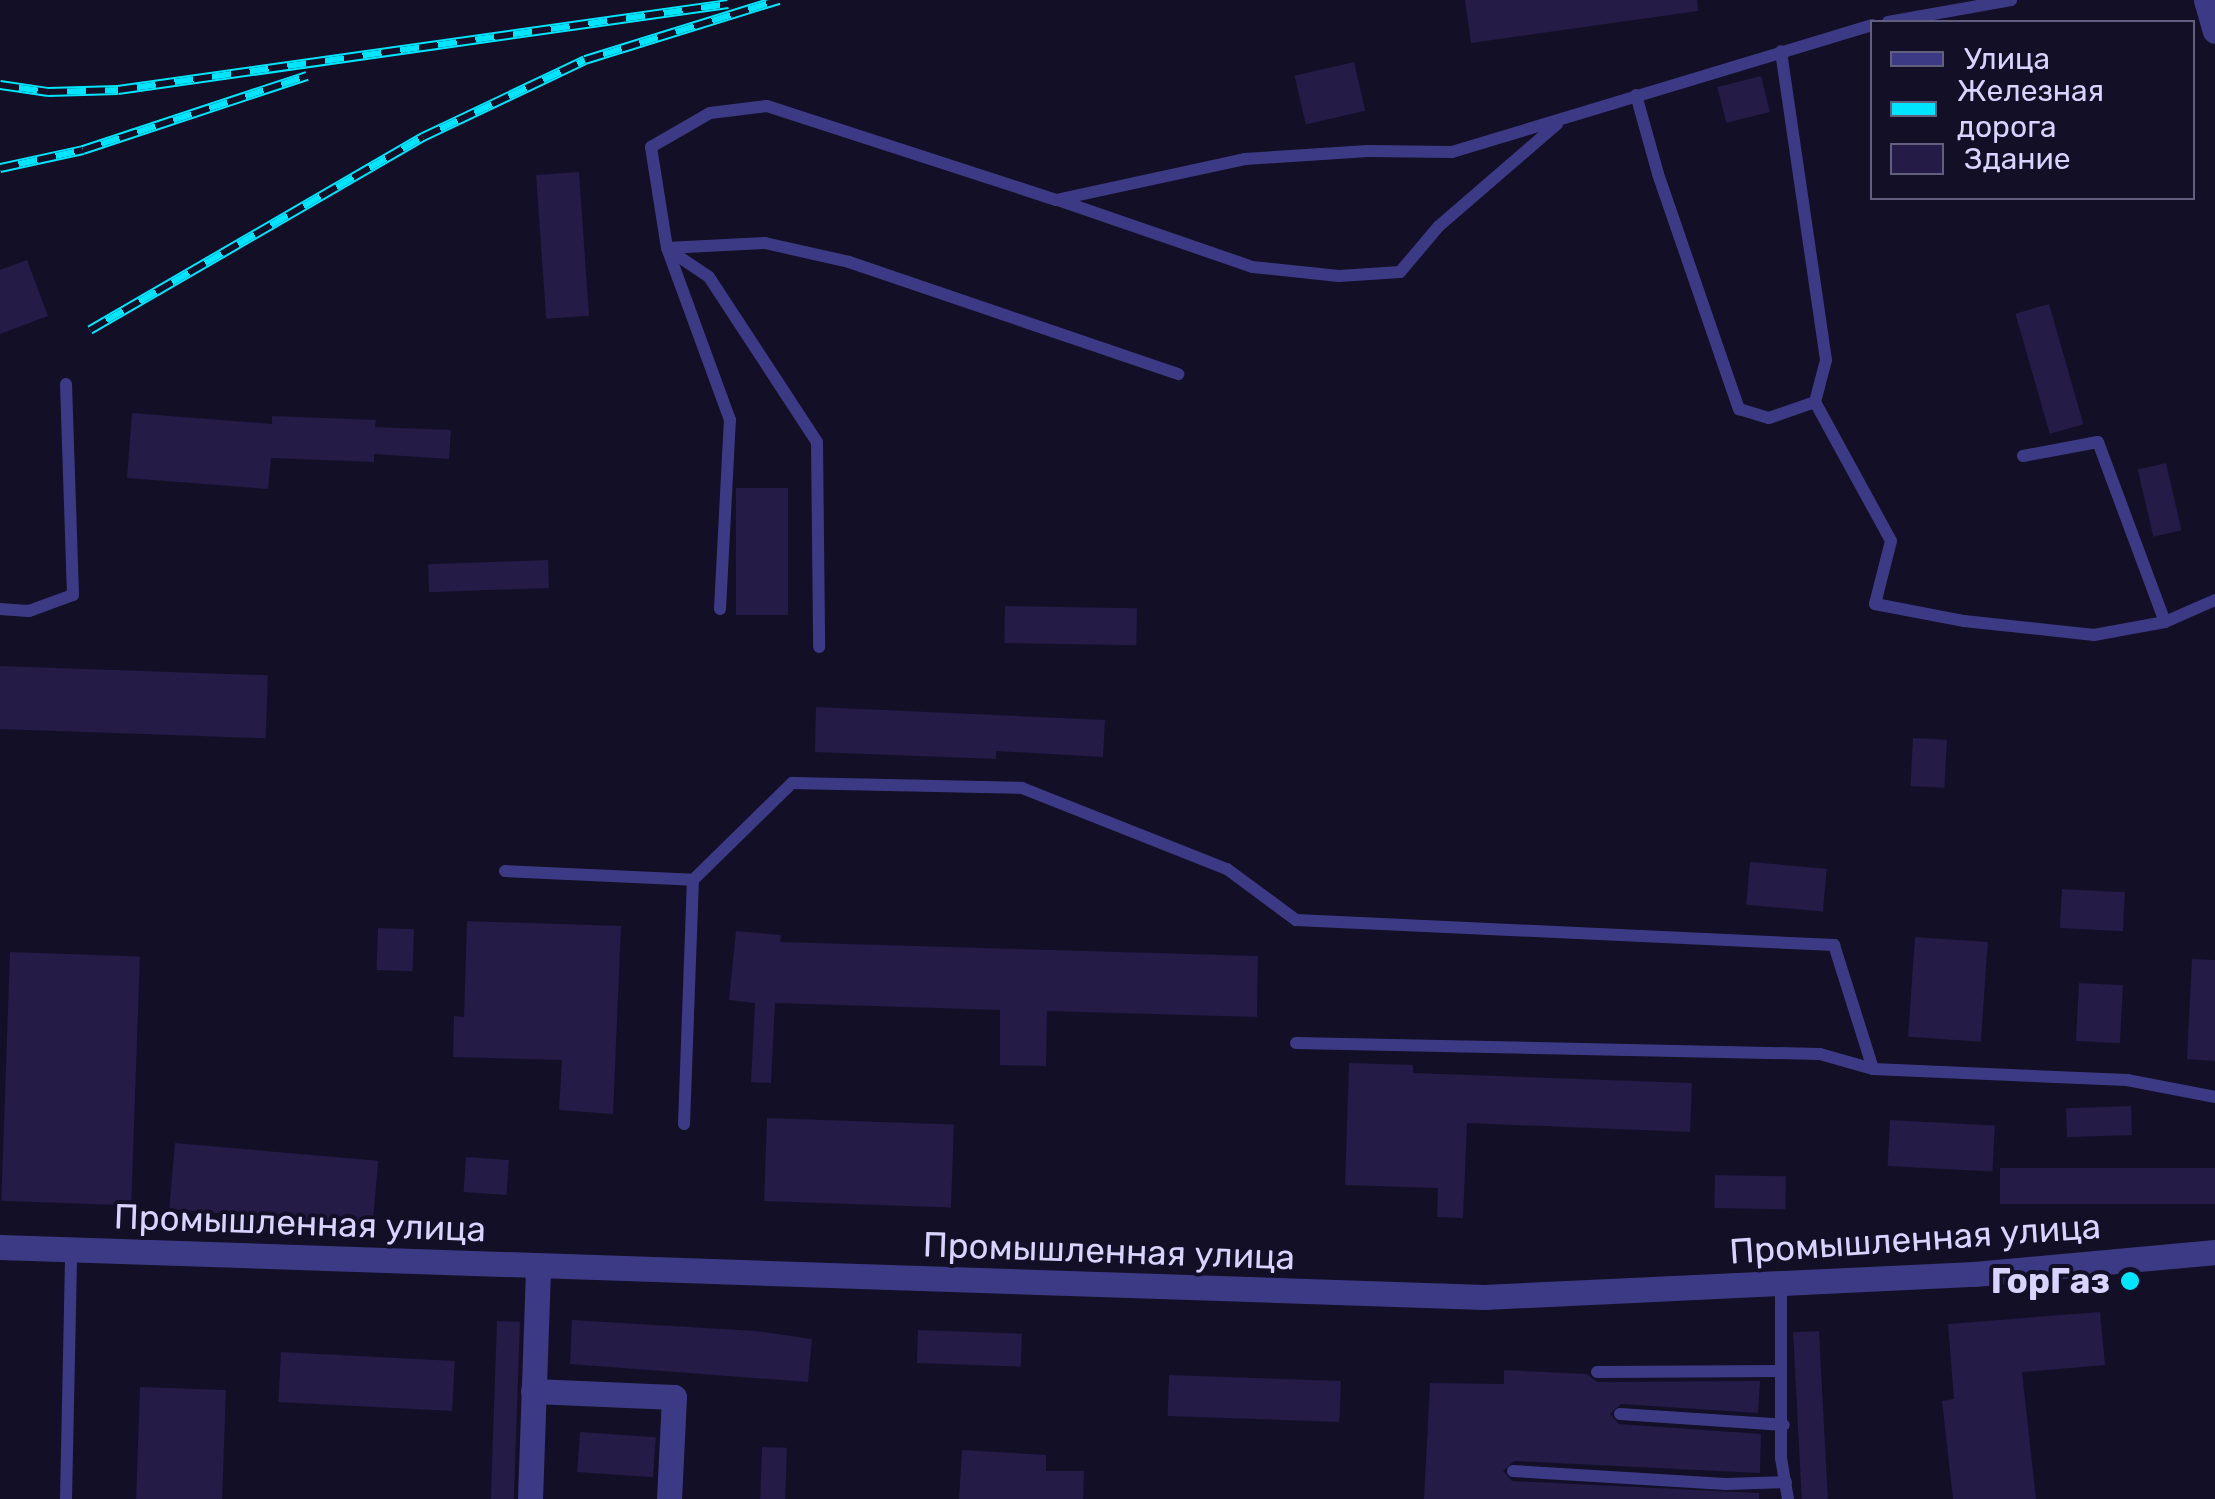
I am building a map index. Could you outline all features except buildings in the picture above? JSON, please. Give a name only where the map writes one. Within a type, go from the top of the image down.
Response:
[{"type":"street","points":[[2206,0],[2215,31]]},
{"type":"street","name":"Промышленная улица","points":[[0,1247],[1484,1297],[1974,1274],[2215,1252]]},
{"type":"street","points":[[530,1499],[538,1268]]},
{"type":"street","points":[[534,1390],[674,1397],[669,1499]]},
{"type":"lane","points":[[1899,20],[2011,0]]},
{"type":"lane","points":[[1056,200],[1245,160],[1368,151],[1452,152],[1781,50],[1845,24],[1870,25]]},
{"type":"lane","points":[[1781,50],[1826,360],[1815,402],[1890,541],[1874,604],[1964,621],[2094,635],[2165,622],[2215,600]]},
{"type":"lane","points":[[1636,95],[1658,174],[1739,409],[1769,418],[1815,402]]},
{"type":"lane","points":[[720,609],[730,420],[667,248],[652,147],[710,112],[767,106],[1253,268],[1338,276],[1400,272],[1439,226],[1563,118]]},
{"type":"lane","points":[[667,248],[764,243],[849,262],[1178,374]]},
{"type":"lane","points":[[667,248],[710,277],[818,442],[819,647]]},
{"type":"lane","points":[[0,609],[29,611],[73,595],[66,384]]},
{"type":"lane","points":[[2022,456],[2098,442],[2165,622]]},
{"type":"lane","points":[[684,1124],[693,880],[792,782],[1022,788],[1227,869],[1296,920],[1834,945],[1873,1068]]},
{"type":"lane","points":[[505,871],[693,880]]},
{"type":"lane","points":[[1296,1043],[1820,1054],[1873,1068],[2127,1080],[2215,1097]]},
{"type":"lane","points":[[66,1499],[72,1250]]},
{"type":"lane","points":[[1781,1284],[1784,1425],[1780,1458],[1788,1499]]},
{"type":"lane","points":[[1597,1372],[1780,1371]]},
{"type":"lane","points":[[1620,1414],[1784,1425]]},
{"type":"lane","points":[[1513,1471],[1726,1484],[1786,1482]]},
{"type":"railway","points":[[90,330],[423,137],[585,60],[779,0]]},
{"type":"railway","points":[[0,85],[48,92],[118,90],[728,4]]},
{"type":"railway","points":[[0,168],[83,150],[307,76]]},
{"type":"place","name":"ГорГаз","points":[[2130,1281]]}]
